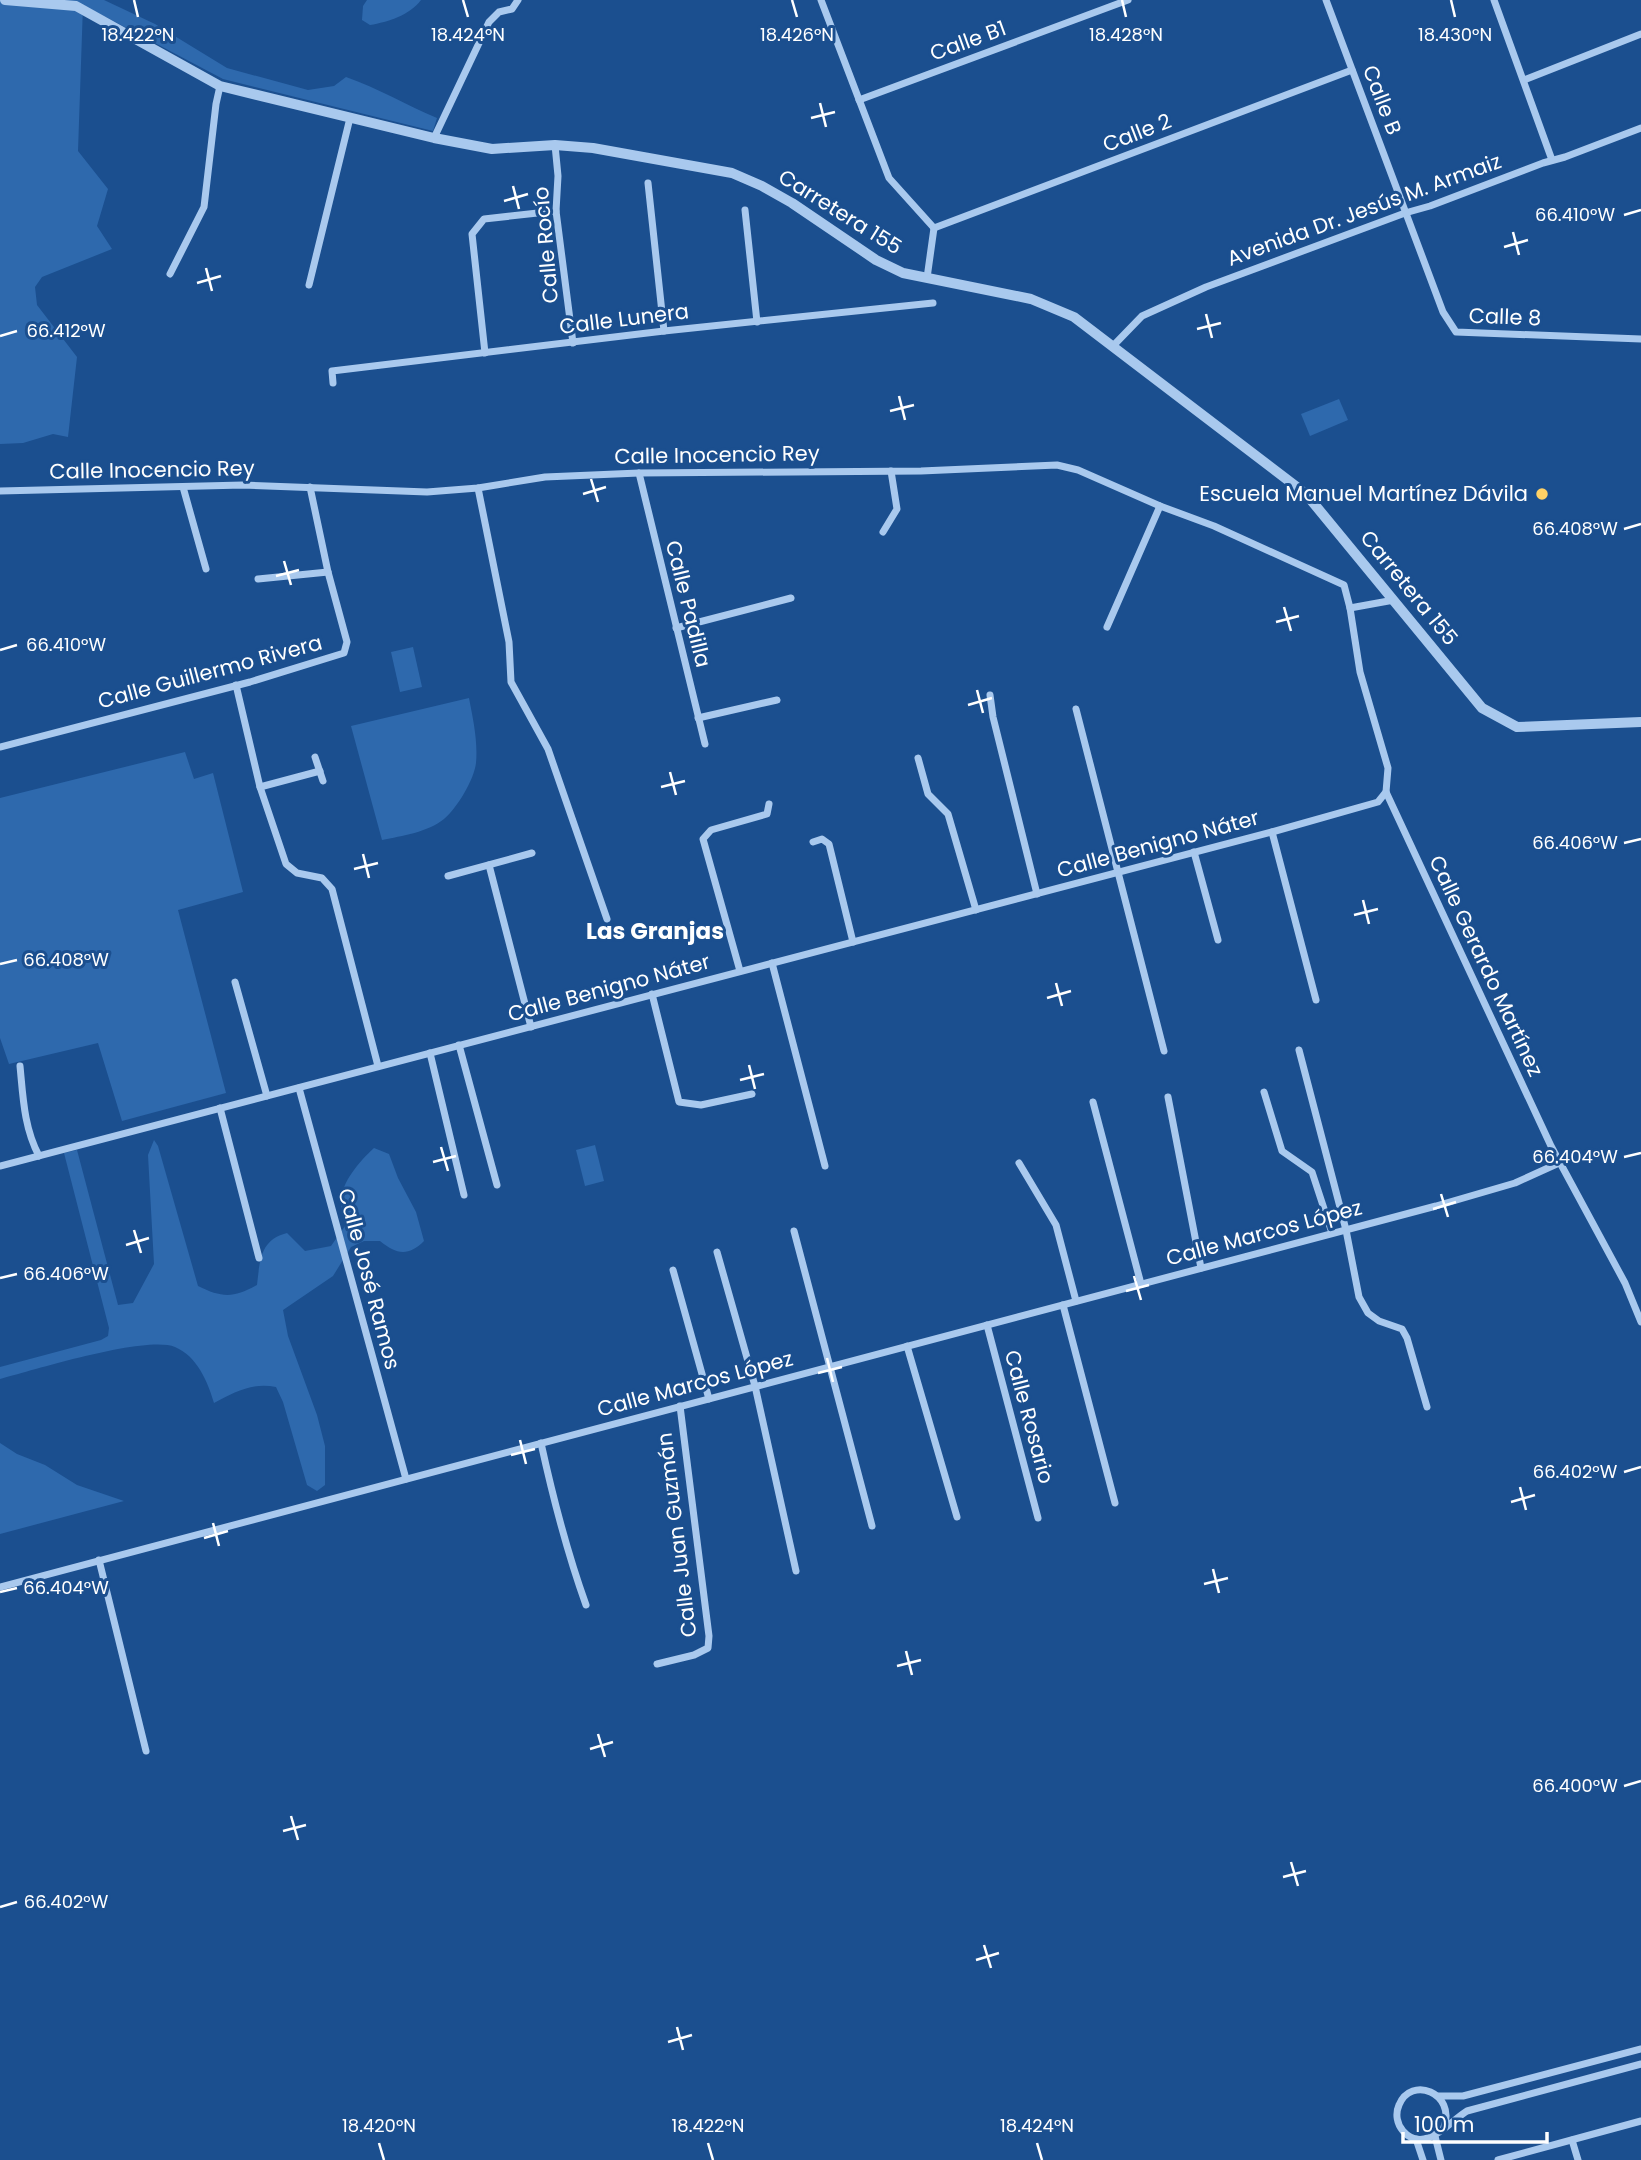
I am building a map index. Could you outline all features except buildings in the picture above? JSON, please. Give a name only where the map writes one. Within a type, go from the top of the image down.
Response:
[{"type":"street","name":"Carretera 155","points":[[5,0],[76,6],[220,86],[434,138],[492,149],[555,145],[593,148],[732,173],[792,202],[876,260],[903,274],[1031,299],[1051,306],[1074,317],[1306,494],[1482,708],[1517,727],[1641,722]]},
{"type":"street","points":[[434,138],[489,22],[499,12],[512,9],[518,0]]},
{"type":"street","points":[[821,0],[889,178],[934,228],[927,278]]},
{"type":"street","name":"Calle B1","points":[[859,100],[1128,0]]},
{"type":"street","name":"Calle B","points":[[1326,0],[1405,213]]},
{"type":"street","points":[[1494,0],[1552,160]]},
{"type":"street","points":[[1524,80],[1641,34]]},
{"type":"street","name":"Calle 2","points":[[934,228],[1352,70]]},
{"type":"street","points":[[170,274],[204,208],[220,86]]},
{"type":"street","points":[[309,285],[350,118]]},
{"type":"street","name":"Avenida Dr. Jesús M. Armaiz","points":[[1112,347],[1142,316],[1206,286],[1641,128]]},
{"type":"street","name":"Calle Rocío","points":[[555,145],[558,176],[556,211],[573,343]]},
{"type":"street","points":[[648,183],[664,331]]},
{"type":"street","points":[[744,210],[757,322]]},
{"type":"street","points":[[485,353],[472,234],[484,219],[556,211]]},
{"type":"street","name":"Calle 8","points":[[1405,213],[1443,312],[1456,332],[1641,339]]},
{"type":"street","name":"Calle Lunera","points":[[333,383],[332,371],[664,331],[933,303]]},
{"type":"street","name":"Calle Inocencio Rey","points":[[0,491],[310,486],[427,492],[478,488],[545,477],[639,473],[891,471],[1057,465],[1078,470],[1213,526],[1344,585],[1350,608]]},
{"type":"street","points":[[883,532],[897,509],[891,471]]},
{"type":"street","name":"Calle Padilla","points":[[639,473],[705,744]]},
{"type":"street","name":"Calle Guillermo Rivera","points":[[0,747],[236,685],[344,653],[347,642],[328,572],[310,486]]},
{"type":"street","points":[[183,487],[206,569]]},
{"type":"street","points":[[478,488],[509,642],[511,682],[548,749],[607,919]]},
{"type":"street","points":[[1107,627],[1160,506]]},
{"type":"street","points":[[258,579],[328,572]]},
{"type":"street","points":[[676,628],[791,598]]},
{"type":"street","points":[[1350,608],[1394,600]]},
{"type":"street","name":"Calle Gerardo Martínez","points":[[1350,608],[1360,672],[1388,768],[1386,792],[1559,1163],[1625,1283],[1641,1322]]},
{"type":"street","points":[[236,685],[260,787],[286,864],[297,873],[322,878],[332,889],[378,1066]]},
{"type":"street","points":[[990,695],[993,717],[1037,894]]},
{"type":"street","points":[[698,719],[777,700]]},
{"type":"street","points":[[1076,709],[1164,1051]]},
{"type":"street","points":[[315,757],[323,781]]},
{"type":"street","points":[[918,758],[928,794],[948,814],[976,911]]},
{"type":"street","points":[[260,787],[320,771]]},
{"type":"street","name":"Calle Benigno Náter","points":[[0,1166],[1272,832],[1378,802],[1386,792]]},
{"type":"street","points":[[740,971],[704,839],[711,830],[767,814],[769,804]]},
{"type":"street","points":[[1272,832],[1316,1000]]},
{"type":"street","points":[[813,842],[822,839],[829,844],[853,942]]},
{"type":"street","points":[[1194,852],[1218,940]]},
{"type":"street","points":[[448,876],[533,853]]},
{"type":"street","points":[[489,865],[531,1027]]},
{"type":"street","points":[[772,963],[825,1166]]},
{"type":"street","points":[[235,982],[267,1096]]},
{"type":"street","points":[[652,994],[679,1102],[701,1105],[752,1094]]},
{"type":"street","points":[[459,1045],[497,1185]]},
{"type":"street","points":[[1299,1049],[1346,1230],[1359,1297],[1368,1313],[1380,1321],[1402,1329],[1427,1407]]},
{"type":"street","points":[[430,1053],[464,1195]]},
{"type":"street","points":[[20,1066],[27,1129],[39,1156]]},
{"type":"street","name":"Calle José Ramos","points":[[299,1088],[406,1479]]},
{"type":"street","points":[[1264,1092],[1282,1151],[1312,1172],[1332,1233]]},
{"type":"street","points":[[1168,1097],[1201,1268]]},
{"type":"street","points":[[1093,1102],[1141,1284]]},
{"type":"street","points":[[220,1108],[259,1258]]},
{"type":"street","points":[[1019,1163],[1056,1225],[1076,1301]]},
{"type":"street","name":"Calle Marcos López","points":[[0,1587],[1346,1230],[1515,1183],[1559,1163]]},
{"type":"street","points":[[794,1231],[872,1527]]},
{"type":"street","points":[[717,1251],[755,1387],[796,1571]]},
{"type":"street","points":[[673,1270],[709,1399]]},
{"type":"street","points":[[1063,1305],[1115,1503]]},
{"type":"street","name":"Calle Rosario","points":[[987,1325],[1038,1518]]},
{"type":"street","points":[[907,1346],[957,1517]]},
{"type":"street","name":"Calle Juan Guzmán","points":[[657,1664],[694,1655],[708,1648],[709,1636],[680,1406]]},
{"type":"street","points":[[541,1443],[571,1564],[586,1605]]},
{"type":"street","points":[[99,1560],[146,1751]]},
{"type":"street","points":[[1438,2096],[1463,2096],[1641,2049]]},
{"type":"street","points":[[1444,2127],[1447,2111],[1438,2096],[1431,2092],[1409,2093],[1399,2104],[1399,2126],[1416,2139],[1426,2140],[1436,2136],[1466,2111],[1641,2064]]},
{"type":"street","points":[[1498,2160],[1641,2121]]},
{"type":"street","points":[[1436,2136],[1441,2160]]},
{"type":"street","points":[[1416,2139],[1423,2160]]},
{"type":"street","points":[[1572,2140],[1578,2160]]},
{"type":"shaded area","points":[[0,0],[104,0],[155,24],[227,68],[308,90],[334,86],[346,77],[437,118],[433,131],[223,79],[83,5],[78,151],[108,189],[97,226],[112,249],[42,277],[35,287],[37,305],[77,357],[68,437],[53,434],[23,443],[0,444]]},
{"type":"shaded area","points":[[367,0],[421,0],[398,17],[370,25],[362,20],[363,6]]},
{"type":"shaded area","points":[[1339,399],[1348,420],[1310,436],[1301,414]]},
{"type":"shaded area","points":[[413,647],[422,687],[400,692],[391,652]]},
{"type":"shaded area","points":[[469,698],[475,730],[476,763],[464,793],[449,814],[438,823],[414,833],[382,840],[351,726]]},
{"type":"shaded area","points":[[185,752],[194,779],[213,773],[243,892],[178,910],[226,1093],[122,1121],[98,1043],[9,1064],[0,1038],[0,798]]},
{"type":"shaded area","points":[[154,1140],[198,1286],[214,1293],[235,1294],[257,1285],[263,1252],[278,1236],[287,1233],[305,1251],[331,1246],[345,1226],[341,1202],[344,1187],[357,1166],[374,1148],[389,1154],[416,1212],[424,1241],[413,1250],[397,1251],[380,1241],[364,1241],[351,1247],[333,1276],[283,1310],[288,1336],[317,1415],[325,1446],[325,1485],[317,1491],[307,1485],[283,1402],[276,1387],[252,1387],[214,1403],[205,1378],[195,1363],[175,1347],[161,1345],[116,1349],[0,1379],[0,1367],[108,1336],[109,1328],[64,1153],[77,1150],[118,1305],[133,1303],[154,1264],[148,1155]]},
{"type":"shaded area","points":[[595,1145],[604,1181],[585,1186],[576,1150]]},
{"type":"shaded area","points":[[0,1443],[17,1454],[45,1465],[77,1485],[124,1501],[0,1534]]},
{"type":"place","name":"Escuela Manuel Martínez Dávila","points":[[1542,494]]},
{"type":"district","name":"Las Granjas","points":[[655,931]]}]
